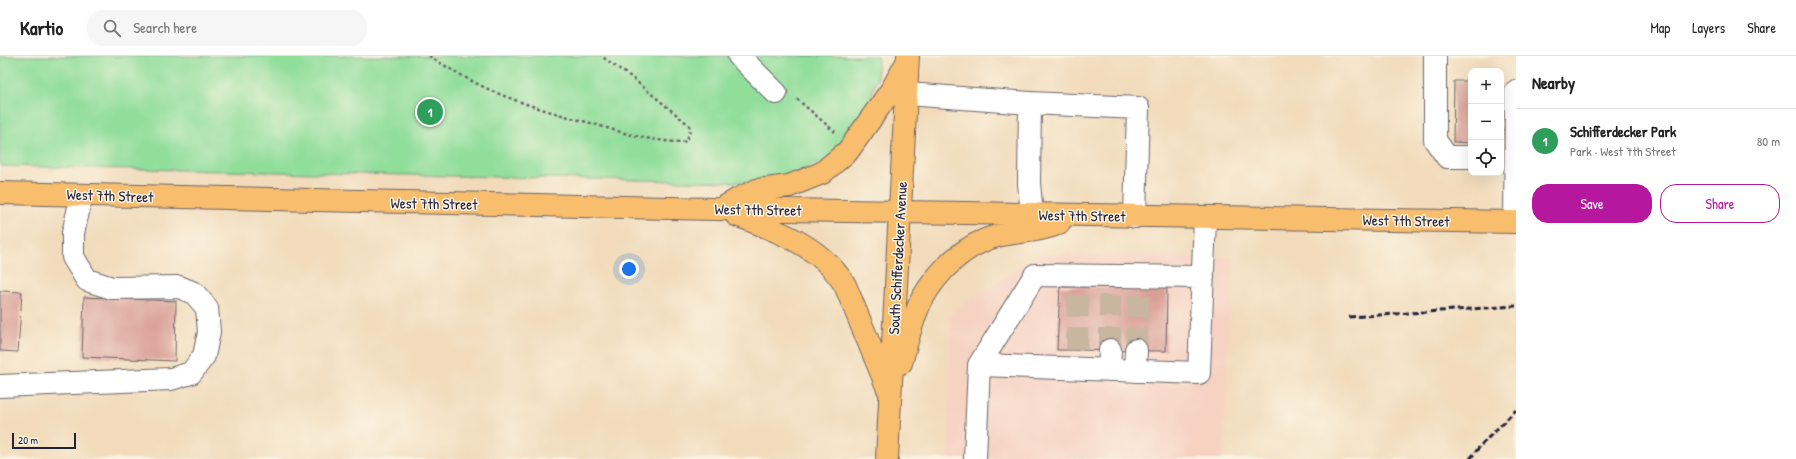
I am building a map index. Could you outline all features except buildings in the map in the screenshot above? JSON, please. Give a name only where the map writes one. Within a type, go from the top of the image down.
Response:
[{"type":"main road","name":"South Schifferdecker Avenue","points":[[887,459],[908,59]]},
{"type":"main road","points":[[721,209],[757,190],[789,186],[822,173],[848,151],[892,89],[908,59]]},
{"type":"main road","name":"West 7th Street","points":[[0,193],[901,213],[1515,222]]},
{"type":"main road","points":[[721,209],[789,237],[819,256],[836,271],[845,285],[891,396]]},
{"type":"main road","points":[[891,396],[912,324],[922,300],[936,280],[956,258],[973,245],[996,237],[1051,227],[1074,215]]},
{"type":"lane","points":[[739,56],[776,93]]},
{"type":"lane","points":[[1435,56],[1435,140],[1447,157]]},
{"type":"lane","points":[[1446,56],[1447,157]]},
{"type":"lane","points":[[1515,222],[1508,157],[1516,91]]},
{"type":"lane","points":[[907,94],[1030,103],[1138,108],[1135,217]]},
{"type":"lane","points":[[1030,103],[1029,183],[1032,214]]},
{"type":"lane","points":[[1447,157],[1468,157]]},
{"type":"lane","points":[[0,386],[171,379],[190,373],[204,356],[209,332],[207,308],[194,293],[179,287],[112,288],[87,280],[73,257],[73,233],[82,195]]},
{"type":"lane","points":[[979,365],[1077,359],[1109,360],[1135,361],[1199,373],[1205,218]]},
{"type":"lane","points":[[975,459],[979,365],[1035,275],[1078,281],[1110,282],[1139,282],[1203,277]]},
{"type":"path","points":[[428,56],[505,97],[531,106],[634,136],[662,141],[684,142],[689,136],[691,129],[689,125],[631,77],[601,56]]},
{"type":"path","points":[[776,93],[788,92],[836,132],[837,137]]},
{"type":"shaded area","points":[[1038,254],[1233,257],[1223,459],[948,459],[951,314]]},
{"type":"green space","points":[[0,56],[878,56],[877,80],[870,99],[841,142],[824,161],[771,183],[0,166]]},
{"type":"tunnel","points":[[1077,350],[1078,287]]},
{"type":"tunnel","points":[[1110,287],[1110,350]]},
{"type":"tunnel","points":[[1136,350],[1139,287]]},
{"type":"railway","points":[[1349,317],[1516,306]]},
{"type":"railway","points":[[1470,459],[1481,445],[1516,410]]},
{"type":"place","name":"Schifferdecker Park","points":[[430,112]]}]
